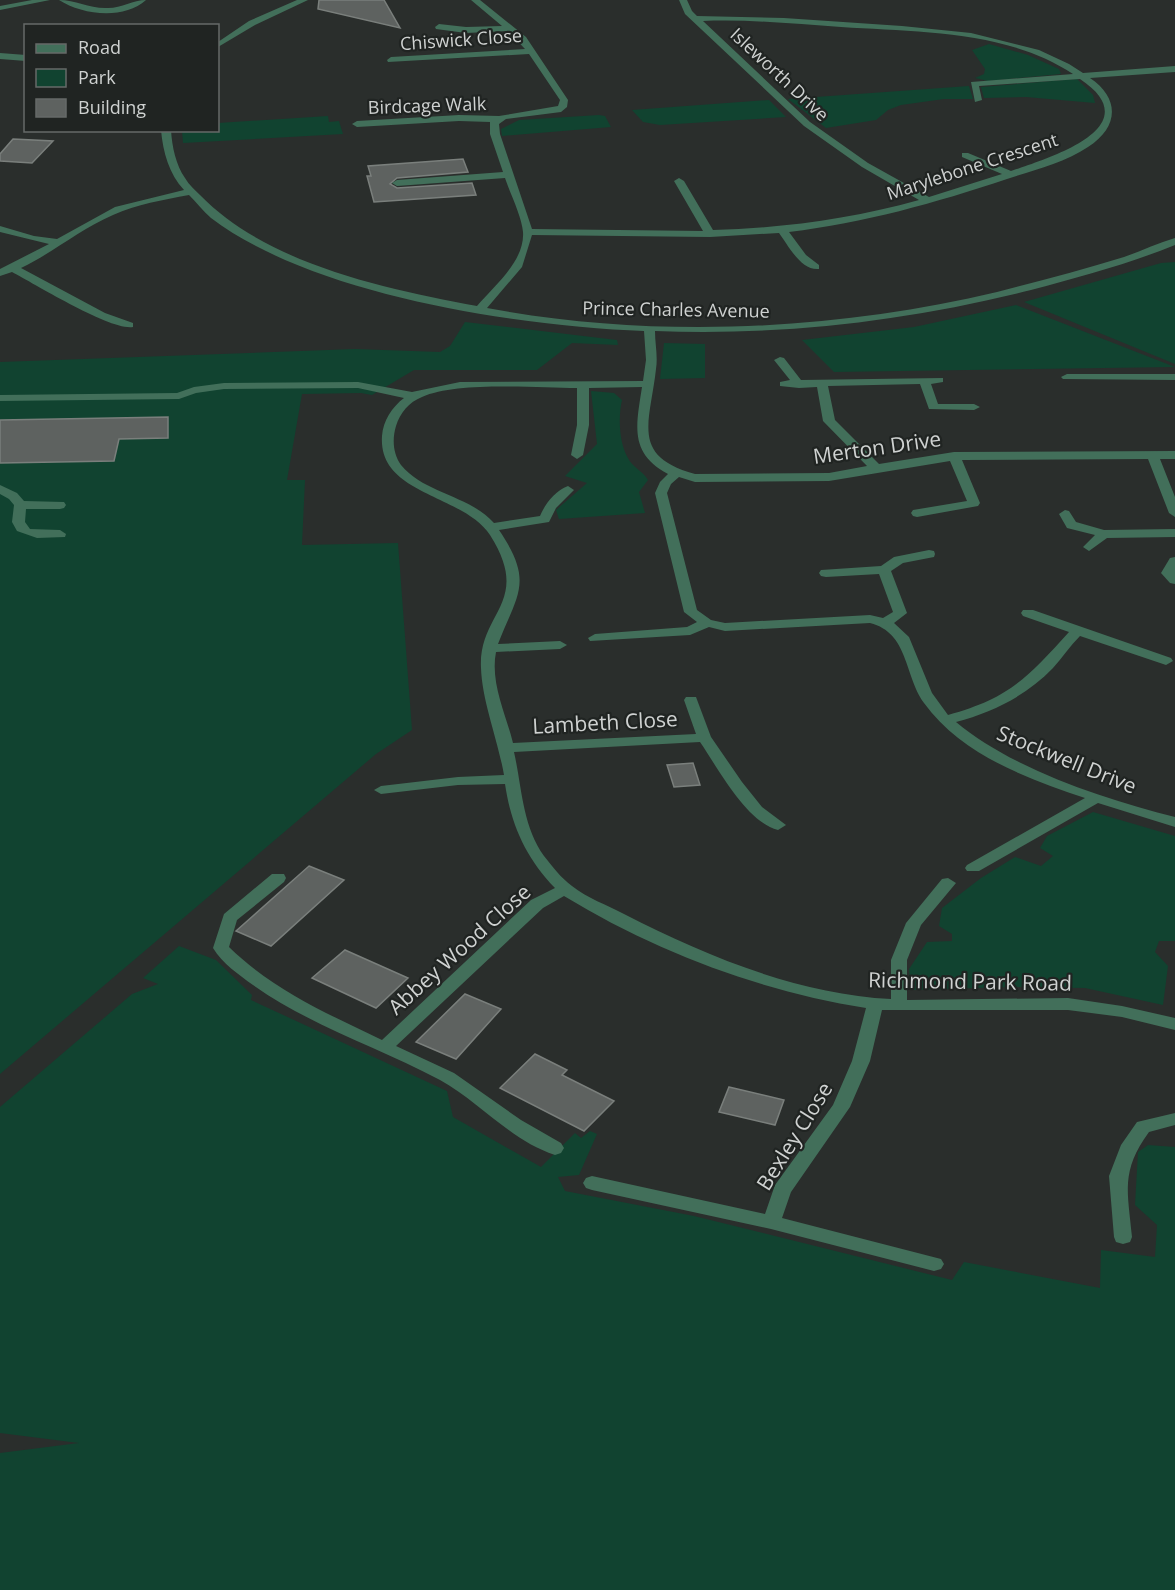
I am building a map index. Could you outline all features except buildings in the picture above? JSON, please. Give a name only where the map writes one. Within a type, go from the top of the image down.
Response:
[{"type":"street","points":[[0,8],[45,0]]},
{"type":"street","points":[[63,0],[85,8],[99,10],[129,7],[142,0]]},
{"type":"street","points":[[219,44],[252,23],[304,0]]},
{"type":"street","points":[[475,0],[511,28],[532,51]]},
{"type":"street","name":"Isleworth Drive","points":[[683,0],[685,7],[695,19],[750,68],[799,117],[865,165],[926,200]]},
{"type":"street","name":"Marylebone Crescent","points":[[528,232],[711,234],[782,230],[817,225],[926,200],[1010,174],[1082,146],[1102,129],[1108,111],[1107,99],[1085,76],[1031,51],[948,33],[771,19],[695,19]]},
{"type":"street","points":[[439,27],[466,30],[511,28]]},
{"type":"street","name":"Chiswick Close","points":[[391,60],[532,51]]},
{"type":"street","name":"Birdcage Walk","points":[[357,124],[459,118],[498,119],[558,110],[564,103],[557,86],[532,51]]},
{"type":"street","points":[[0,56],[24,58]]},
{"type":"street","points":[[978,99],[974,84],[1175,69]]},
{"type":"street","points":[[479,310],[517,267],[524,252],[528,232],[495,134],[494,123],[498,119]]},
{"type":"street","name":"Prince Charles Avenue","points":[[166,132],[175,166],[189,192],[237,230],[281,253],[346,279],[382,290],[479,310],[595,325],[650,328],[778,328],[899,315],[996,296],[1172,246]]},
{"type":"street","points":[[965,155],[1010,174]]},
{"type":"street","points":[[397,183],[508,175]]},
{"type":"street","points":[[679,181],[711,234]]},
{"type":"street","points":[[0,273],[61,243],[97,219],[117,210],[189,192]]},
{"type":"street","points":[[0,229],[33,239],[61,243]]},
{"type":"street","points":[[782,230],[802,257],[815,267]]},
{"type":"street","points":[[12,268],[101,315],[129,325]]},
{"type":"street","name":"Merton Drive","points":[[650,328],[651,363],[641,431],[649,456],[657,464],[675,474],[695,478],[829,477],[922,459],[954,456],[1175,455]]},
{"type":"street","points":[[780,360],[799,385]]},
{"type":"street","points":[[1067,377],[1175,377]]},
{"type":"street","points":[[924,380],[933,407],[974,407]]},
{"type":"street","points":[[784,384],[822,385],[939,380]]},
{"type":"street","points":[[0,398],[179,396],[194,390],[224,386],[358,386],[413,396],[460,385],[648,384]]},
{"type":"street","points":[[577,455],[583,426],[583,385]]},
{"type":"street","points":[[822,385],[829,421],[877,469]]},
{"type":"street","name":"Richmond Park Road","points":[[413,396],[389,425],[386,441],[391,460],[403,474],[476,513],[492,527],[511,567],[514,588],[510,607],[490,647],[488,672],[507,748],[514,806],[521,830],[541,863],[565,889],[702,959],[802,990],[875,1004],[1068,1004],[1174,1019]]},
{"type":"street","points":[[1153,455],[1167,486],[1175,513]]},
{"type":"street","points":[[917,513],[974,502],[954,456]]},
{"type":"street","points":[[675,474],[666,482],[661,493],[691,612],[707,623],[725,627],[870,619],[885,623],[900,613],[884,570]]},
{"type":"street","points":[[0,489],[13,496],[20,505],[18,522],[20,528],[28,533],[60,534]]},
{"type":"street","points":[[492,527],[545,519],[550,506],[567,490]]},
{"type":"street","points":[[20,505],[60,504]]},
{"type":"street","points":[[1065,514],[1071,525],[1104,534],[1175,533]]},
{"type":"street","points":[[1089,547],[1104,534]]},
{"type":"street","points":[[826,573],[884,570],[899,561],[929,554]]},
{"type":"street","points":[[1175,561],[1168,573],[1175,580]]},
{"type":"street","points":[[1028,613],[1166,661]]},
{"type":"street","points":[[595,638],[690,631],[707,623]]},
{"type":"street","name":"Stockwell Drive","points":[[885,623],[896,629],[902,637],[929,700],[945,720],[981,748],[1013,764],[1096,797],[1175,822]]},
{"type":"street","points":[[945,720],[983,710],[1007,699],[1046,667],[1077,631]]},
{"type":"street","points":[[490,647],[507,649],[560,645]]},
{"type":"street","name":"Lambeth Close","points":[[691,700],[704,737],[737,785],[757,810],[778,825]]},
{"type":"street","name":"Lambeth Close","points":[[507,748],[563,744],[650,744],[704,737]]},
{"type":"street","points":[[381,790],[458,781],[510,779]]},
{"type":"street","points":[[973,868],[1083,807],[1096,797]]},
{"type":"street","name":"Abbey Wood Close","points":[[278,878],[230,918],[221,948],[243,970],[276,993],[325,1020],[448,1077],[515,1125],[555,1148]]},
{"type":"street","points":[[899,1004],[899,960],[914,923],[948,883]]},
{"type":"street","name":"Abbey Wood Close","points":[[385,1047],[537,904],[565,889]]},
{"type":"street","name":"Bexley Close","points":[[771,1222],[782,1190],[841,1107],[861,1061],[875,1004]]},
{"type":"street","points":[[1123,1238],[1118,1176],[1130,1145],[1143,1127],[1175,1119]]},
{"type":"street","name":"Bexley Close","points":[[592,1183],[771,1222],[934,1264]]},
{"type":"green space","points":[[989,44],[1028,55],[1059,69],[1061,74],[988,81],[975,78],[984,74],[985,69],[972,50]]},
{"type":"green space","points":[[1077,79],[1093,95],[1095,103],[1026,97],[984,98],[981,87]]},
{"type":"green space","points":[[969,86],[973,99],[944,99],[901,105],[888,110],[876,120],[826,128],[788,99]]},
{"type":"green space","points":[[769,100],[786,117],[660,125],[643,122],[632,110]]},
{"type":"green space","points":[[328,116],[329,122],[339,121],[343,134],[183,143],[182,132],[219,132],[219,123]]},
{"type":"green space","points":[[605,116],[611,127],[502,136],[501,129],[519,120]]},
{"type":"green space","points":[[1175,262],[1175,364],[1024,302],[1161,263]]},
{"type":"green space","points":[[1016,305],[1175,367],[834,372],[802,340],[914,327]]},
{"type":"green space","points":[[465,322],[617,340],[618,345],[572,343],[537,370],[414,370],[372,395],[361,393],[302,394],[287,480],[305,480],[302,545],[398,543],[412,730],[376,754],[0,1074],[0,362],[355,349],[440,352],[450,346]]},
{"type":"green space","points":[[664,343],[705,344],[705,378],[660,379]]},
{"type":"green space","points":[[591,391],[614,393],[622,400],[620,422],[625,452],[630,461],[648,480],[639,492],[645,513],[559,519],[556,510],[587,483],[565,476],[597,444]]},
{"type":"green space","points":[[1093,812],[1175,836],[1175,941],[1159,941],[1155,952],[1168,966],[1163,1005],[1085,988],[1011,987],[911,990],[909,969],[927,942],[952,941],[952,934],[939,926],[942,908],[981,878],[1015,857],[1041,866],[1053,856],[1040,848],[1047,836]]},
{"type":"green space","points":[[179,946],[216,960],[252,995],[251,1000],[447,1091],[453,1117],[541,1167],[575,1133],[581,1138],[590,1131],[597,1134],[579,1175],[558,1177],[565,1191],[694,1216],[952,1280],[964,1262],[1100,1288],[1101,1250],[1155,1257],[1157,1225],[1135,1205],[1138,1152],[1148,1145],[1175,1147],[1175,1590],[0,1590],[0,1453],[79,1443],[0,1433],[0,1107],[132,994],[158,984],[143,978]]}]
